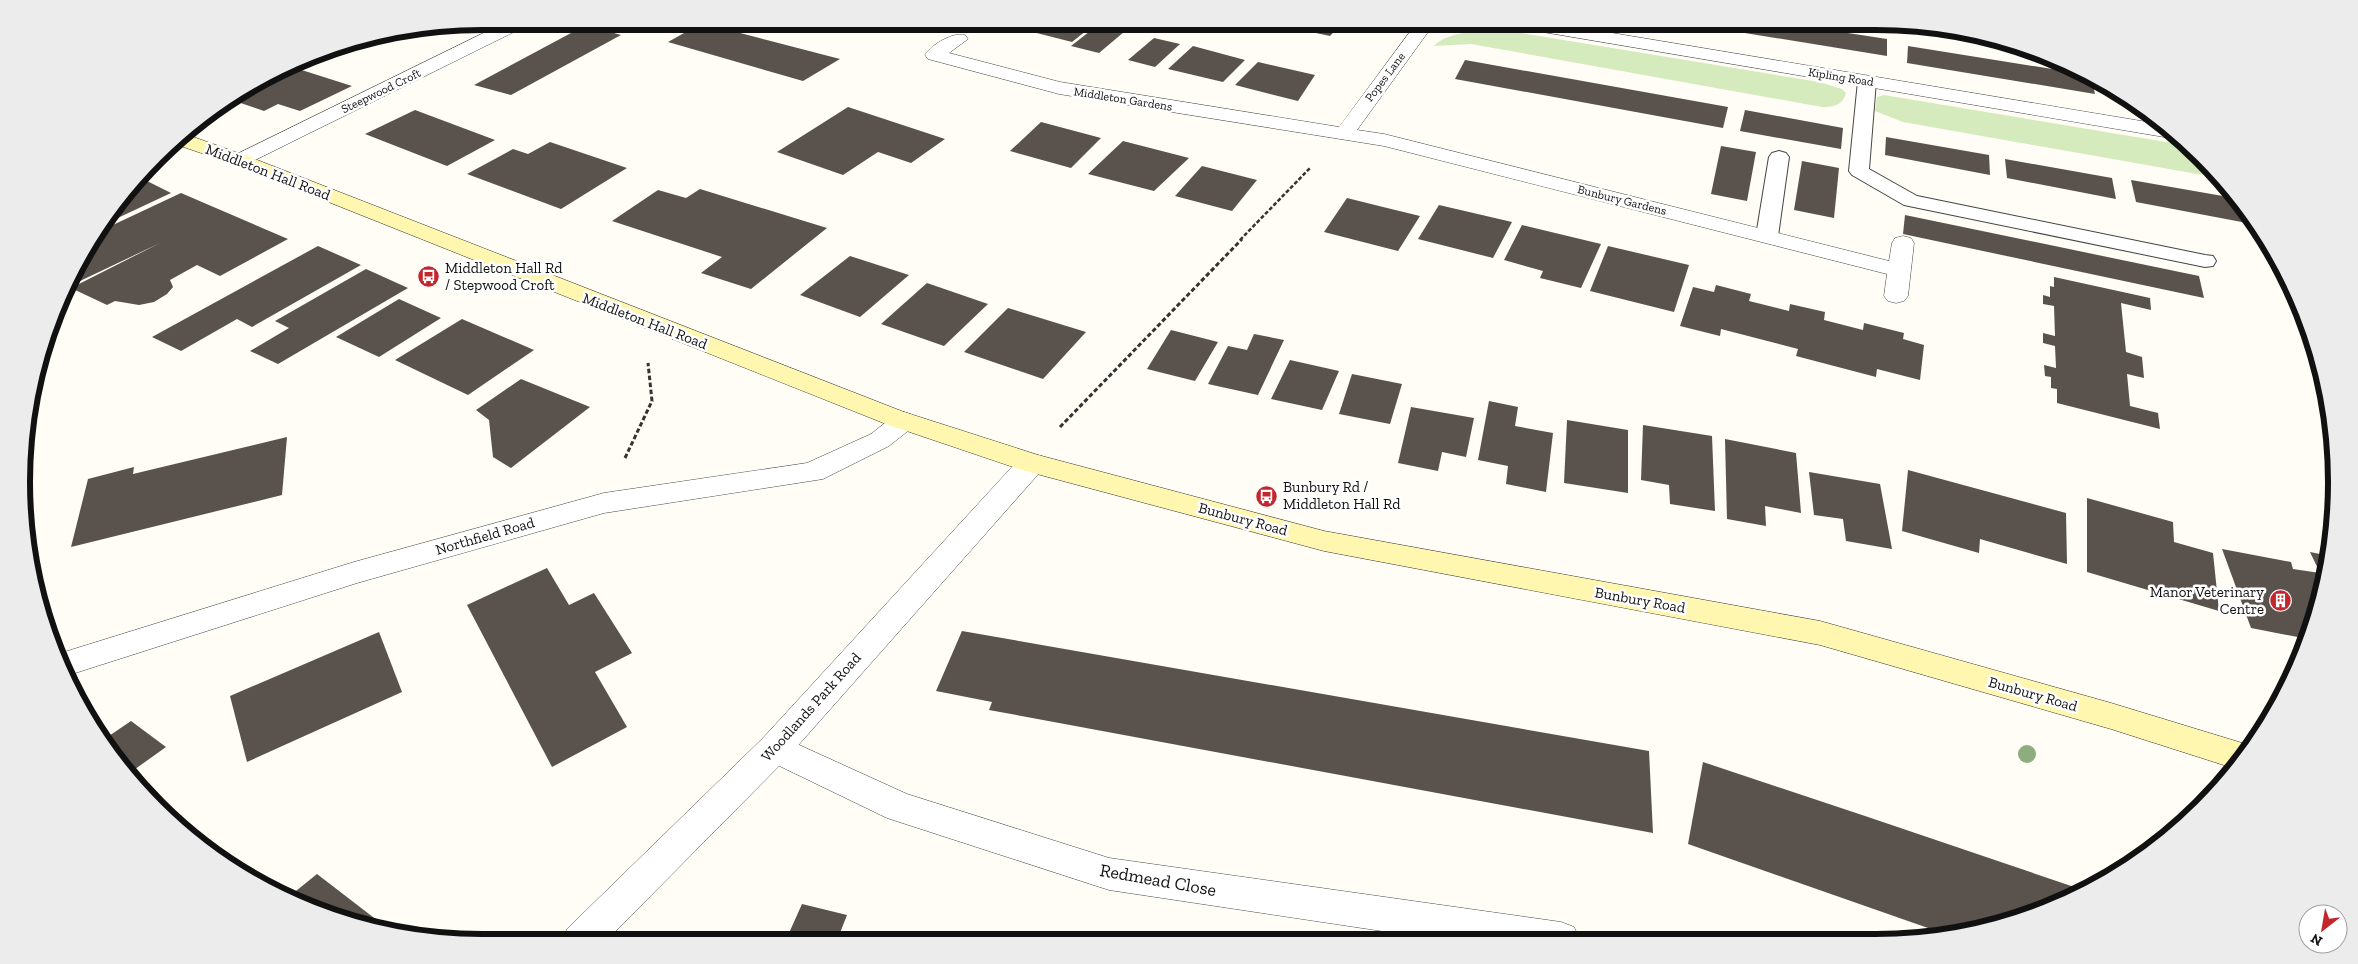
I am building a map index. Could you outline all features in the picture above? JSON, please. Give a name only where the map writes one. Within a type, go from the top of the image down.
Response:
[{"type":"main road","name":"Middleton Hall Road","points":[[185,141],[240,160],[904,422],[1032,463]]},
{"type":"main road","name":"Bunbury Road","points":[[1032,463],[1324,541],[1820,633],[2111,716],[2236,755]]},
{"type":"street","name":"Steepwood Croft","points":[[240,160],[504,30]]},
{"type":"street","name":"Popes Lane","points":[[1344,133],[1420,30]]},
{"type":"street","name":"Kipling Road","points":[[1560,30],[2158,129]]},
{"type":"street","name":"Middleton Gardens","points":[[958,39],[934,55],[1059,88],[1344,133]]},
{"type":"street","name":"Bunbury Gardens","points":[[1344,133],[1394,142],[1899,270]]},
{"type":"street","points":[[1896,296],[1903,243]]},
{"type":"street","name":"Northfield Road","points":[[68,663],[354,572],[604,503],[813,472],[880,440],[904,422]]},
{"type":"street","name":"Woodlands Park Road","points":[[588,934],[775,748],[1032,463]]},
{"type":"street","name":"Redmead Close","points":[[775,748],[900,807],[1109,874],[1520,934]]},
{"type":"lane","points":[[1867,81],[1859,171],[1911,201],[2205,261]]},
{"type":"lane","points":[[1767,236],[1778,157]]},
{"type":"path","points":[[1032,463],[1048,440],[1344,133]]},
{"type":"path","points":[[604,503],[652,401],[643,320]]},
{"type":"green space","points":[[1503,30],[1819,82],[1842,89],[1846,93],[1840,103],[1822,107],[1471,44],[1434,46],[1447,37],[1476,31]]},
{"type":"green space","points":[[1884,95],[2176,144],[2209,176],[1903,122],[1875,111],[1877,97]]},
{"type":"building","points":[[577,30],[604,30],[621,35],[511,95],[474,85]]},
{"type":"building","points":[[689,30],[729,30],[840,59],[803,81],[668,42]]},
{"type":"building","points":[[1025,30],[1087,30],[1072,42]]},
{"type":"building","points":[[1091,30],[1126,30],[1099,53],[1071,46]]},
{"type":"building","points":[[1302,30],[1336,30],[1330,36]]},
{"type":"building","points":[[1726,30],[1828,30],[1887,39],[1887,56]]},
{"type":"building","points":[[1154,38],[1180,44],[1155,67],[1128,60]]},
{"type":"building","points":[[1193,46],[1245,60],[1223,82],[1168,69]]},
{"type":"building","points":[[1908,46],[2063,71],[2093,86],[2095,94],[1907,63]]},
{"type":"building","points":[[1465,60],[1728,107],[1723,128],[1455,79]]},
{"type":"building","points":[[1258,62],[1315,75],[1298,101],[1235,85]]},
{"type":"building","points":[[299,69],[352,86],[300,111],[278,104],[264,111],[238,102]]},
{"type":"building","points":[[848,107],[945,139],[911,163],[878,152],[843,175],[777,152]]},
{"type":"building","points":[[415,110],[495,140],[447,166],[365,134]]},
{"type":"building","points":[[1745,110],[1843,128],[1841,149],[1740,131]]},
{"type":"building","points":[[1041,122],[1101,138],[1071,168],[1010,151]]},
{"type":"building","points":[[1886,137],[1989,155],[1990,175],[1885,155]]},
{"type":"building","points":[[1123,141],[1189,158],[1154,191],[1088,174]]},
{"type":"building","points":[[550,142],[627,168],[561,209],[467,174],[513,149],[528,154]]},
{"type":"building","points":[[1721,146],[1756,152],[1747,201],[1711,194]]},
{"type":"building","points":[[2005,159],[2112,178],[2116,199],[2007,178]]},
{"type":"building","points":[[1802,161],[1839,168],[1834,218],[1794,210]]},
{"type":"building","points":[[1202,166],[1257,180],[1232,211],[1175,196]]},
{"type":"building","points":[[145,180],[171,193],[114,220]]},
{"type":"building","points":[[2131,180],[2226,197],[2246,223],[2136,202]]},
{"type":"building","points":[[700,189],[827,228],[751,289],[701,273],[722,257],[612,221],[658,190],[686,198]]},
{"type":"building","points":[[181,193],[288,239],[220,276],[197,265],[170,280],[173,287],[167,294],[154,302],[139,305],[115,301],[107,305],[74,289],[75,286],[160,243],[80,281],[78,280],[109,227]]},
{"type":"building","points":[[1347,198],[1420,216],[1398,251],[1324,232]]},
{"type":"building","points":[[1439,205],[1512,222],[1493,258],[1418,239]]},
{"type":"building","points":[[1905,215],[2199,276],[2204,298],[1903,234]]},
{"type":"building","points":[[1522,225],[1601,244],[1581,288],[1540,278],[1543,271],[1504,260]]},
{"type":"building","points":[[318,246],[361,265],[252,327],[237,319],[181,351],[152,337]]},
{"type":"building","points":[[1608,246],[1689,265],[1674,312],[1590,291]]},
{"type":"building","points":[[850,256],[909,275],[860,317],[800,295]]},
{"type":"building","points":[[366,269],[408,288],[278,364],[250,351],[289,328],[275,321]]},
{"type":"building","points":[[2054,277],[2150,298],[2151,310],[2121,303],[2126,352],[2142,357],[2144,378],[2127,374],[2130,406],[2158,413],[2160,429],[2057,403],[2057,389],[2051,388],[2051,377],[2045,376],[2044,365],[2056,368],[2055,346],[2043,343],[2043,333],[2055,336],[2054,306],[2043,304],[2043,295],[2050,297],[2050,286],[2054,287]]},
{"type":"building","points":[[927,283],[988,304],[944,346],[881,324]]},
{"type":"building","points":[[1716,285],[1751,294],[1749,301],[1789,311],[1790,304],[1825,312],[1824,320],[1863,330],[1864,323],[1904,333],[1903,339],[1924,345],[1920,380],[1877,369],[1876,377],[1796,356],[1798,349],[1721,329],[1720,336],[1680,326],[1693,287],[1714,292]]},
{"type":"building","points":[[399,299],[441,318],[379,357],[336,337]]},
{"type":"building","points":[[1008,308],[1086,332],[1043,379],[964,352]]},
{"type":"building","points":[[462,319],[534,350],[468,395],[395,360]]},
{"type":"building","points":[[1171,330],[1218,342],[1195,381],[1147,369]]},
{"type":"building","points":[[1254,334],[1284,340],[1258,395],[1208,384],[1228,346],[1247,350]]},
{"type":"building","points":[[1290,360],[1339,371],[1322,410],[1271,399]]},
{"type":"building","points":[[1352,374],[1402,384],[1390,424],[1339,414]]},
{"type":"building","points":[[521,379],[590,407],[511,468],[493,457],[489,420],[476,410]]},
{"type":"building","points":[[1489,401],[1518,407],[1515,426],[1553,433],[1546,492],[1506,484],[1508,466],[1478,460]]},
{"type":"building","points":[[1411,407],[1474,418],[1466,457],[1442,452],[1438,471],[1398,463]]},
{"type":"building","points":[[1567,420],[1628,430],[1628,493],[1564,483]]},
{"type":"building","points":[[1643,425],[1712,436],[1715,511],[1670,504],[1669,485],[1641,480]]},
{"type":"building","points":[[287,437],[282,495],[71,547],[88,479],[134,467],[133,474]]},
{"type":"building","points":[[1725,439],[1796,453],[1801,513],[1765,506],[1766,526],[1727,519]]},
{"type":"building","points":[[1908,470],[2066,513],[2067,564],[1980,539],[1979,553],[1902,531]]},
{"type":"building","points":[[1809,472],[1880,484],[1892,549],[1846,541],[1843,519],[1814,515]]},
{"type":"building","points":[[2087,498],[2173,522],[2174,542],[2213,553],[2219,611],[2087,572]]},
{"type":"building","name":"Manor Veterinary Centre","points":[[2222,549],[2291,562],[2293,569],[2318,573],[2313,599],[2300,638],[2251,628]]},
{"type":"building","name":"Manor Veterinary Centre","points":[[2310,552],[2322,554],[2319,571]]},
{"type":"building","points":[[547,568],[569,605],[594,593],[632,653],[595,672],[627,727],[552,767],[467,605]]},
{"type":"building","points":[[962,631],[1649,751],[1653,833],[989,710],[992,702],[936,691]]},
{"type":"building","points":[[379,632],[402,692],[247,762],[230,696]]},
{"type":"building","points":[[131,721],[166,747],[134,770],[108,736]]},
{"type":"building","points":[[1703,762],[2075,887],[2049,900],[1993,919],[1934,930],[1688,844]]},
{"type":"building","points":[[317,874],[379,922],[337,910],[294,893]]},
{"type":"building","points":[[802,904],[847,915],[840,933],[843,934],[789,934]]},
{"type":"place","name":"Middleton Hall Rd / Stepwood Croft","points":[[429,277]]},
{"type":"place","name":"Bunbury Rd / Middleton Hall Rd","points":[[1267,496]]},
{"type":"place","name":"Manor Veterinary Centre","points":[[2280,601]]}]
